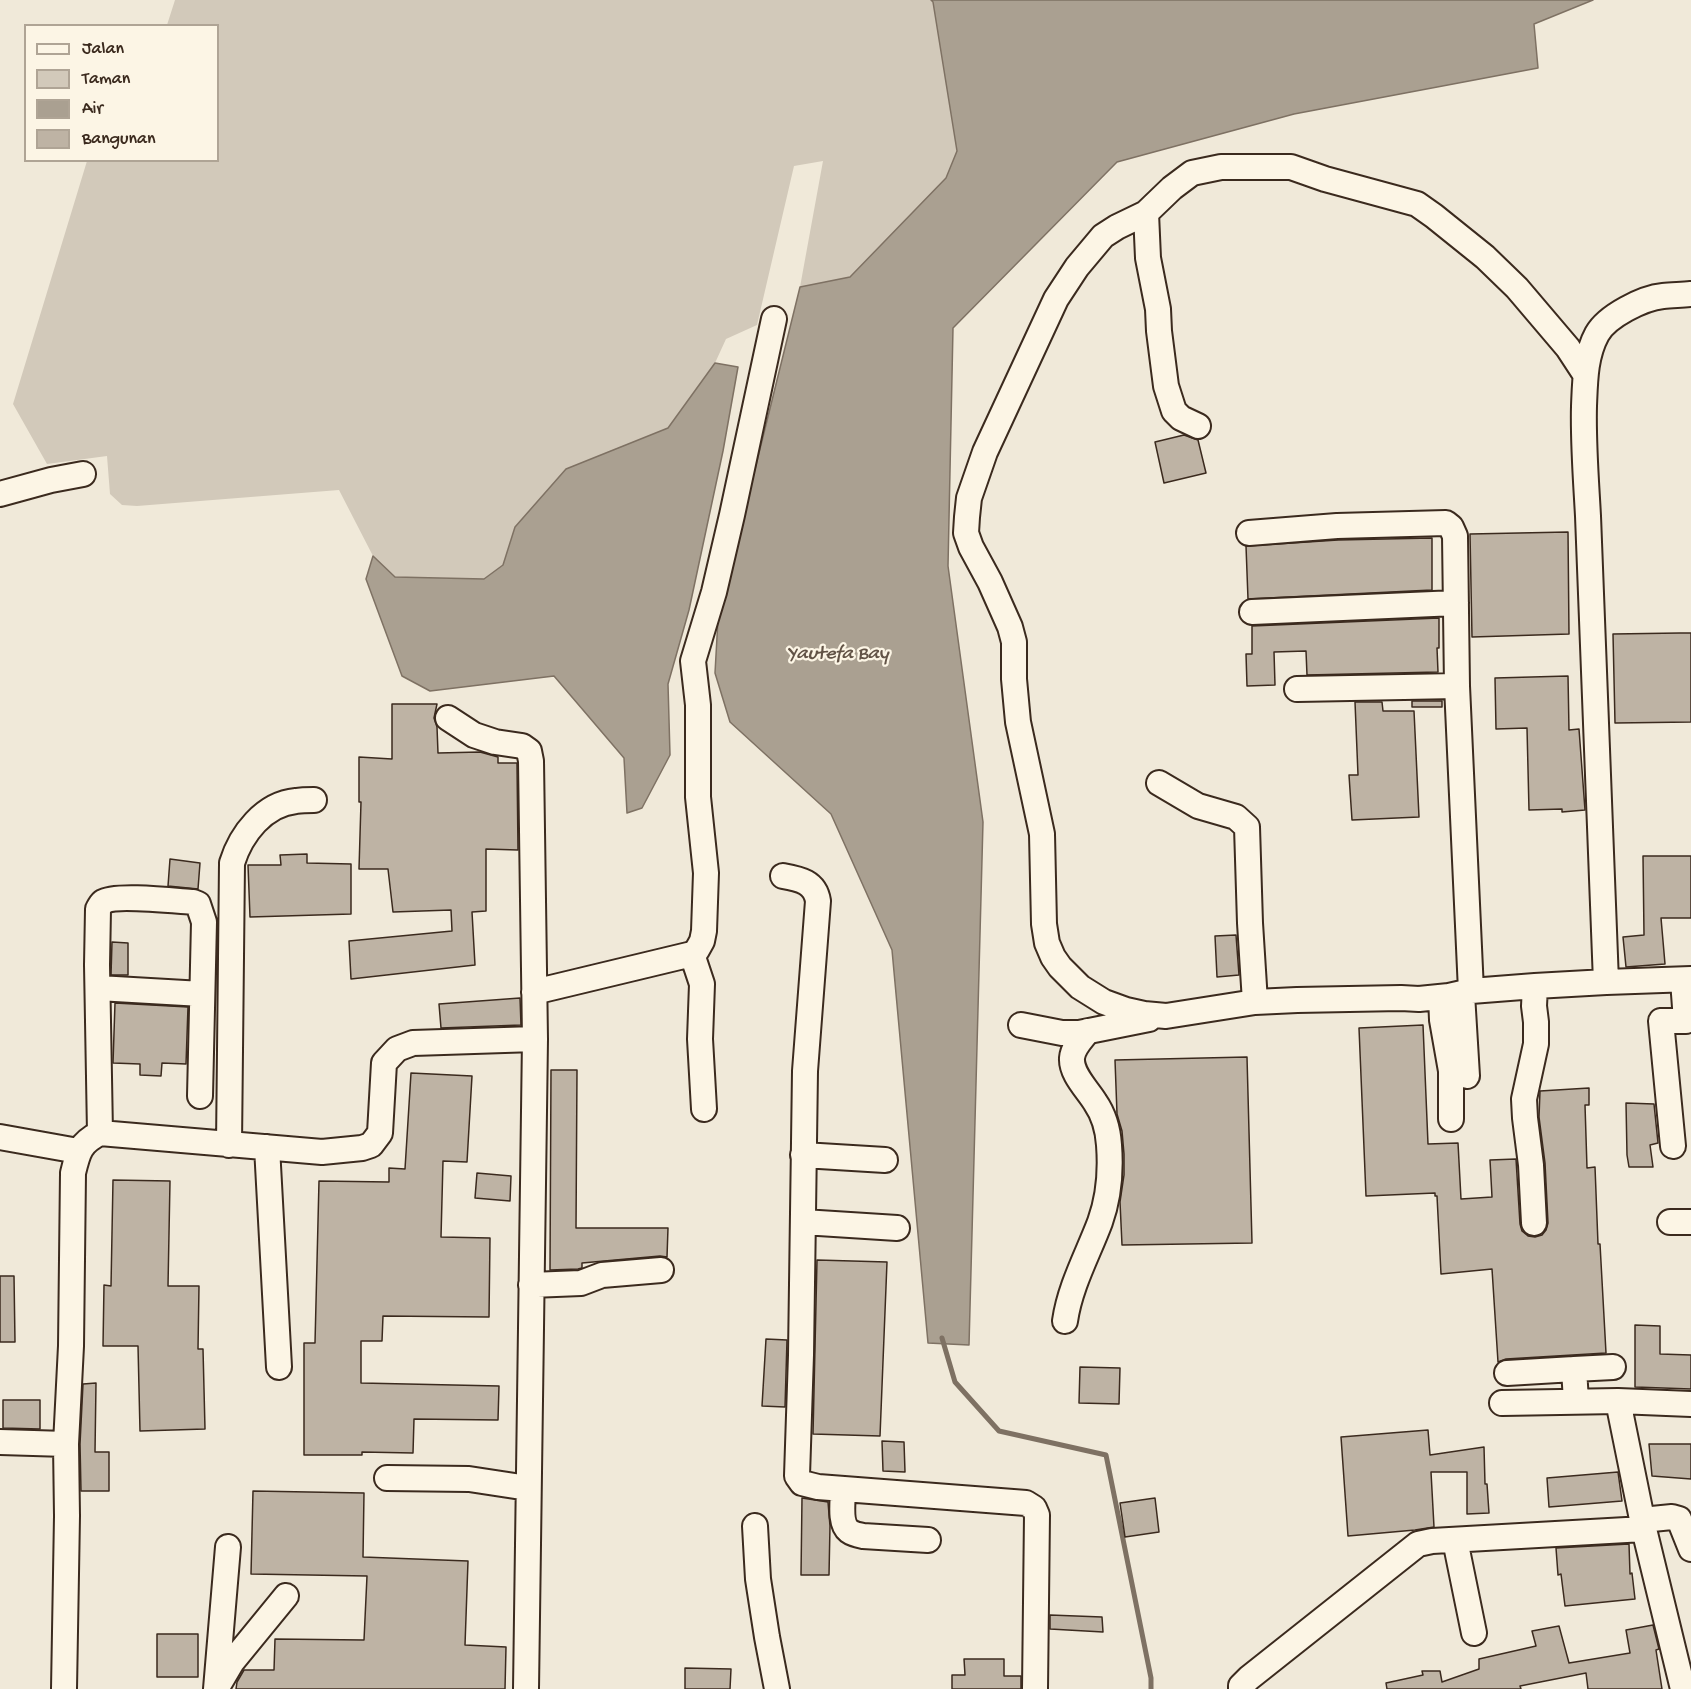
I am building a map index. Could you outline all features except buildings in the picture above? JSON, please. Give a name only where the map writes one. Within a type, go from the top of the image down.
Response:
[{"type":"street","points":[[1166,1016],[1126,1010],[1104,1002],[1080,987],[1053,957],[1047,942],[1044,924],[1042,834],[1018,722],[1014,679],[1014,642],[1010,627],[966,533],[969,498],[985,452],[1056,299],[1077,267],[1103,236],[1146,213],[1172,188],[1192,173],[1221,167],[1291,167],[1325,179],[1417,204],[1485,257],[1517,288],[1568,348],[1585,374]]},
{"type":"street","points":[[1146,213],[1148,258],[1158,309],[1166,386],[1174,411],[1181,418],[1198,426]]},
{"type":"street","points":[[1606,982],[1588,516],[1583,442],[1585,374],[1597,333],[1610,320],[1629,308],[1661,296],[1691,294]]},
{"type":"street","points":[[534,992],[692,954],[702,941],[706,873],[698,797],[698,705],[693,662],[714,592],[774,319]]},
{"type":"street","points":[[0,494],[83,474]]},
{"type":"street","points":[[1249,533],[1337,526],[1446,523],[1451,527],[1455,536],[1458,994],[1467,1076]]},
{"type":"street","points":[[1252,612],[1456,603]]},
{"type":"street","points":[[1297,689],[1457,686]]},
{"type":"street","points":[[448,718],[474,735],[495,742],[522,746],[529,751],[531,761],[535,1039],[526,1689]]},
{"type":"street","points":[[1159,783],[1198,806],[1236,817],[1247,827],[1255,1002]]},
{"type":"street","points":[[229,1145],[232,863],[245,834],[256,821],[274,807],[294,801],[314,800]]},
{"type":"street","points":[[783,876],[810,884],[817,894],[818,901],[805,1071],[797,1476],[802,1483],[818,1487],[1026,1503],[1034,1508],[1037,1515],[1035,1689]]},
{"type":"street","points":[[100,1133],[98,909],[102,902],[139,898],[198,904],[204,922],[200,1096]]},
{"type":"street","points":[[692,954],[702,984],[700,1039],[704,1109]]},
{"type":"street","points":[[1021,1025],[1062,1033],[1088,1031],[1255,1002],[1308,999],[1419,999],[1535,986],[1687,980],[1686,1021],[1661,1021],[1673,1146]]},
{"type":"street","points":[[1533,1223],[1531,1165],[1524,1118],[1524,1100],[1536,1044],[1535,986]]},
{"type":"street","points":[[98,988],[202,994]]},
{"type":"street","points":[[1451,1119],[1451,1071],[1442,1020],[1458,994]]},
{"type":"street","points":[[1065,1320],[1067,1305],[1101,1220],[1110,1178],[1107,1127],[1096,1103],[1074,1069],[1072,1058],[1077,1044],[1088,1031]]},
{"type":"street","points":[[64,1689],[66,1444],[73,1173],[78,1151],[89,1138],[100,1133],[322,1152],[363,1149],[371,1144],[380,1133],[384,1063],[397,1049],[413,1043],[535,1039]]},
{"type":"street","points":[[0,1137],[78,1151]]},
{"type":"street","points":[[267,1147],[279,1367]]},
{"type":"street","points":[[803,1155],[885,1160]]},
{"type":"street","points":[[803,1222],[897,1228]]},
{"type":"street","points":[[531,1285],[581,1283],[602,1275],[661,1270]]},
{"type":"street","points":[[1507,1372],[1613,1367]]},
{"type":"street","points":[[1574,1369],[1576,1401]]},
{"type":"street","points":[[1546,1370],[1546,1402]]},
{"type":"street","points":[[1618,1401],[1643,1524],[1684,1674]]},
{"type":"street","points":[[1502,1403],[1618,1401],[1691,1404]]},
{"type":"street","points":[[0,1442],[66,1444]]},
{"type":"street","points":[[387,1478],[468,1479],[528,1488]]},
{"type":"street","points":[[843,1489],[843,1520],[847,1530],[863,1536],[928,1540]]},
{"type":"street","points":[[1241,1689],[1248,1678],[1418,1544],[1643,1524],[1672,1517],[1678,1519],[1691,1549]]},
{"type":"street","points":[[755,1526],[758,1579],[777,1689]]},
{"type":"street","points":[[1455,1540],[1474,1633]]},
{"type":"street","points":[[216,1689],[228,1547]]},
{"type":"street","points":[[216,1689],[232,1662],[286,1596]]},
{"type":"green space","points":[[175,0],[931,0],[933,1],[957,151],[947,178],[850,277],[800,287],[823,161],[794,166],[757,325],[726,339],[715,363],[668,428],[566,469],[515,527],[503,565],[484,579],[395,577],[373,556],[339,490],[137,506],[122,505],[110,494],[107,456],[47,464],[13,404],[87,162],[219,162],[219,24],[167,24]]},
{"type":"water","name":"Yautefa Bay","points":[[931,0],[1593,0],[1534,24],[1538,68],[1294,114],[1117,162],[953,328],[948,566],[983,822],[969,1345],[928,1343],[892,950],[831,814],[730,722],[715,673],[718,619],[800,287],[850,277],[946,178],[957,151]]},
{"type":"water","points":[[715,363],[738,367],[723,451],[689,610],[668,684],[670,755],[642,808],[627,813],[624,758],[554,676],[430,691],[402,676],[366,579],[373,556],[395,577],[484,579],[503,565],[515,527],[566,469],[668,428]]},
{"type":"waterway","points":[[942,1338],[955,1382],[999,1431],[1106,1455],[1151,1678],[1151,1689]]}]
